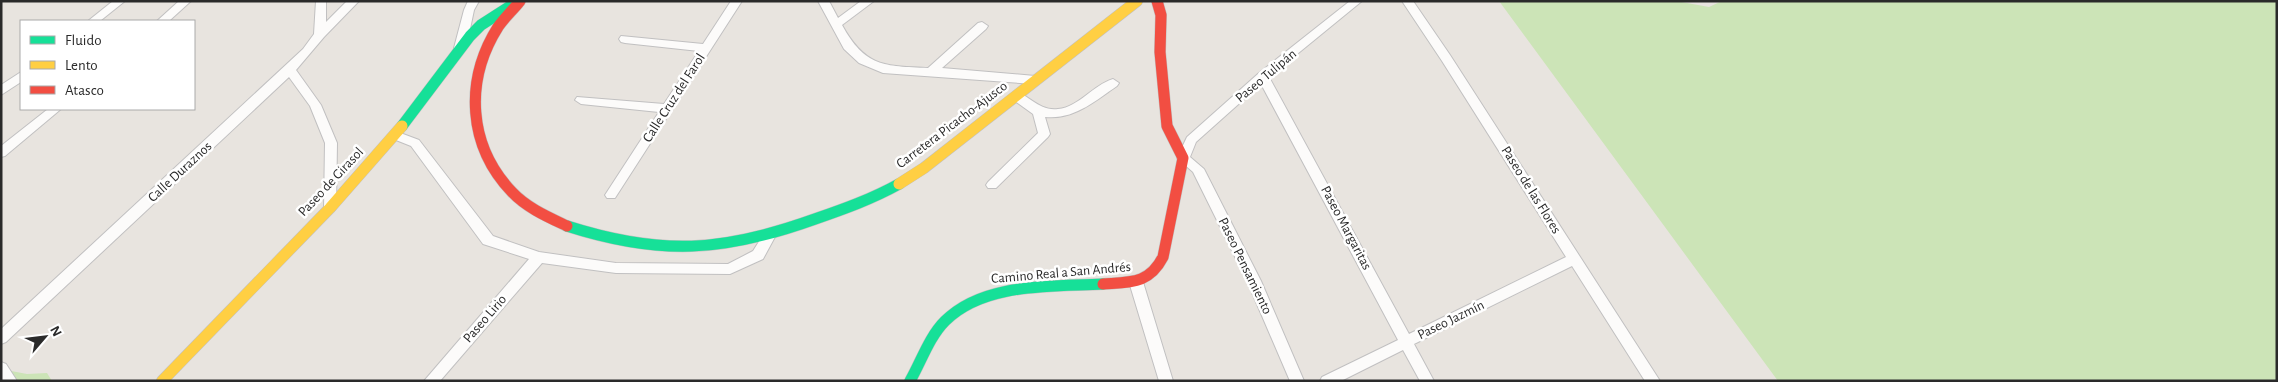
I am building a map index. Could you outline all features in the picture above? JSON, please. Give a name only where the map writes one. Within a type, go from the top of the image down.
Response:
[{"type":"street","points":[[95,20],[120,1]]},
{"type":"street","points":[[163,20],[186,1]]},
{"type":"street","points":[[320,34],[321,1]]},
{"type":"street","name":"Calle Duraznos","points":[[1,338],[290,70],[307,52],[320,34],[354,1]]},
{"type":"street","points":[[460,48],[469,10],[474,1]]},
{"type":"street","name":"Paseo de Girasol","points":[[162,381],[330,208],[395,135],[460,48],[481,25],[518,1]]},
{"type":"street","name":"Carretera Picacho-Ajusco","points":[[518,1],[497,30],[478,74],[473,118],[479,144],[489,165],[508,190],[543,215],[593,234],[619,240],[676,247],[704,247],[736,243],[770,235],[851,207],[889,190],[924,168],[1137,1]]},
{"type":"street","name":"Calle Cruz del Farol","points":[[611,195],[737,1]]},
{"type":"street","points":[[823,1],[848,46],[863,60],[888,70],[931,71],[1035,80]]},
{"type":"street","points":[[835,25],[870,1]]},
{"type":"street","points":[[1157,1],[1161,16],[1160,52],[1168,126],[1182,158]]},
{"type":"street","name":"Paseo Tulipán","points":[[1182,158],[1191,140],[1263,76],[1357,1]]},
{"type":"street","name":"Paseo de las Flores","points":[[1407,1],[1446,58],[1653,381]]},
{"type":"street","points":[[931,71],[982,26]]},
{"type":"street","points":[[625,40],[706,48]]},
{"type":"street","points":[[290,70],[315,105],[332,143],[330,208]]},
{"type":"street","name":"Paseo Margaritas","points":[[1263,76],[1427,381]]},
{"type":"street","points":[[1,91],[20,77]]},
{"type":"street","points":[[1016,96],[1038,112],[1056,114],[1070,111],[1113,83]]},
{"type":"street","points":[[581,100],[668,109]]},
{"type":"street","points":[[1,153],[55,110]]},
{"type":"street","points":[[992,185],[1044,134],[1038,112]]},
{"type":"street","points":[[395,135],[415,143],[488,240],[539,257],[616,268],[730,269],[758,255],[770,235]]},
{"type":"street","name":"Camino Real a San Andrés","points":[[910,381],[944,322],[964,305],[985,296],[1024,290],[1136,282],[1148,279],[1158,271],[1163,257],[1182,158]]},
{"type":"street","name":"Paseo Pensamiento","points":[[1182,158],[1198,170],[1254,281],[1297,381]]},
{"type":"street","name":"Paseo Lirio","points":[[431,381],[539,257]]},
{"type":"street","name":"Paseo Jazmín","points":[[1327,381],[1574,260]]},
{"type":"street","points":[[1136,282],[1166,381]]},
{"type":"street","points":[[1,368],[10,381]]},
{"type":"green space","points":[[1499,1],[1676,1],[1709,7],[1722,1],[2277,1],[2277,381],[1778,381]]},
{"type":"green space","points":[[6,370],[27,374],[47,373],[52,381],[1,381],[1,371]]},
{"type":"traffic: fast","points":[[402,126],[470,36],[481,25],[509,7]]},
{"type":"traffic: fast","points":[[567,226],[607,238],[649,245],[712,246],[733,243],[776,232],[839,211],[899,184]]},
{"type":"traffic: fast","points":[[910,381],[940,327],[960,309],[978,300],[1019,290],[1103,284]]},
{"type":"traffic: slow","points":[[899,184],[924,168],[1137,1]]},
{"type":"traffic: slow","points":[[162,381],[330,208],[402,126]]},
{"type":"traffic: jam","points":[[520,1],[498,27],[482,61],[475,91],[475,119],[482,146],[495,171],[513,193],[538,212],[567,226]]},
{"type":"traffic: jam","points":[[1103,284],[1139,281],[1146,278],[1158,266],[1163,257],[1183,158],[1167,126],[1160,52],[1161,15],[1157,1]]}]
